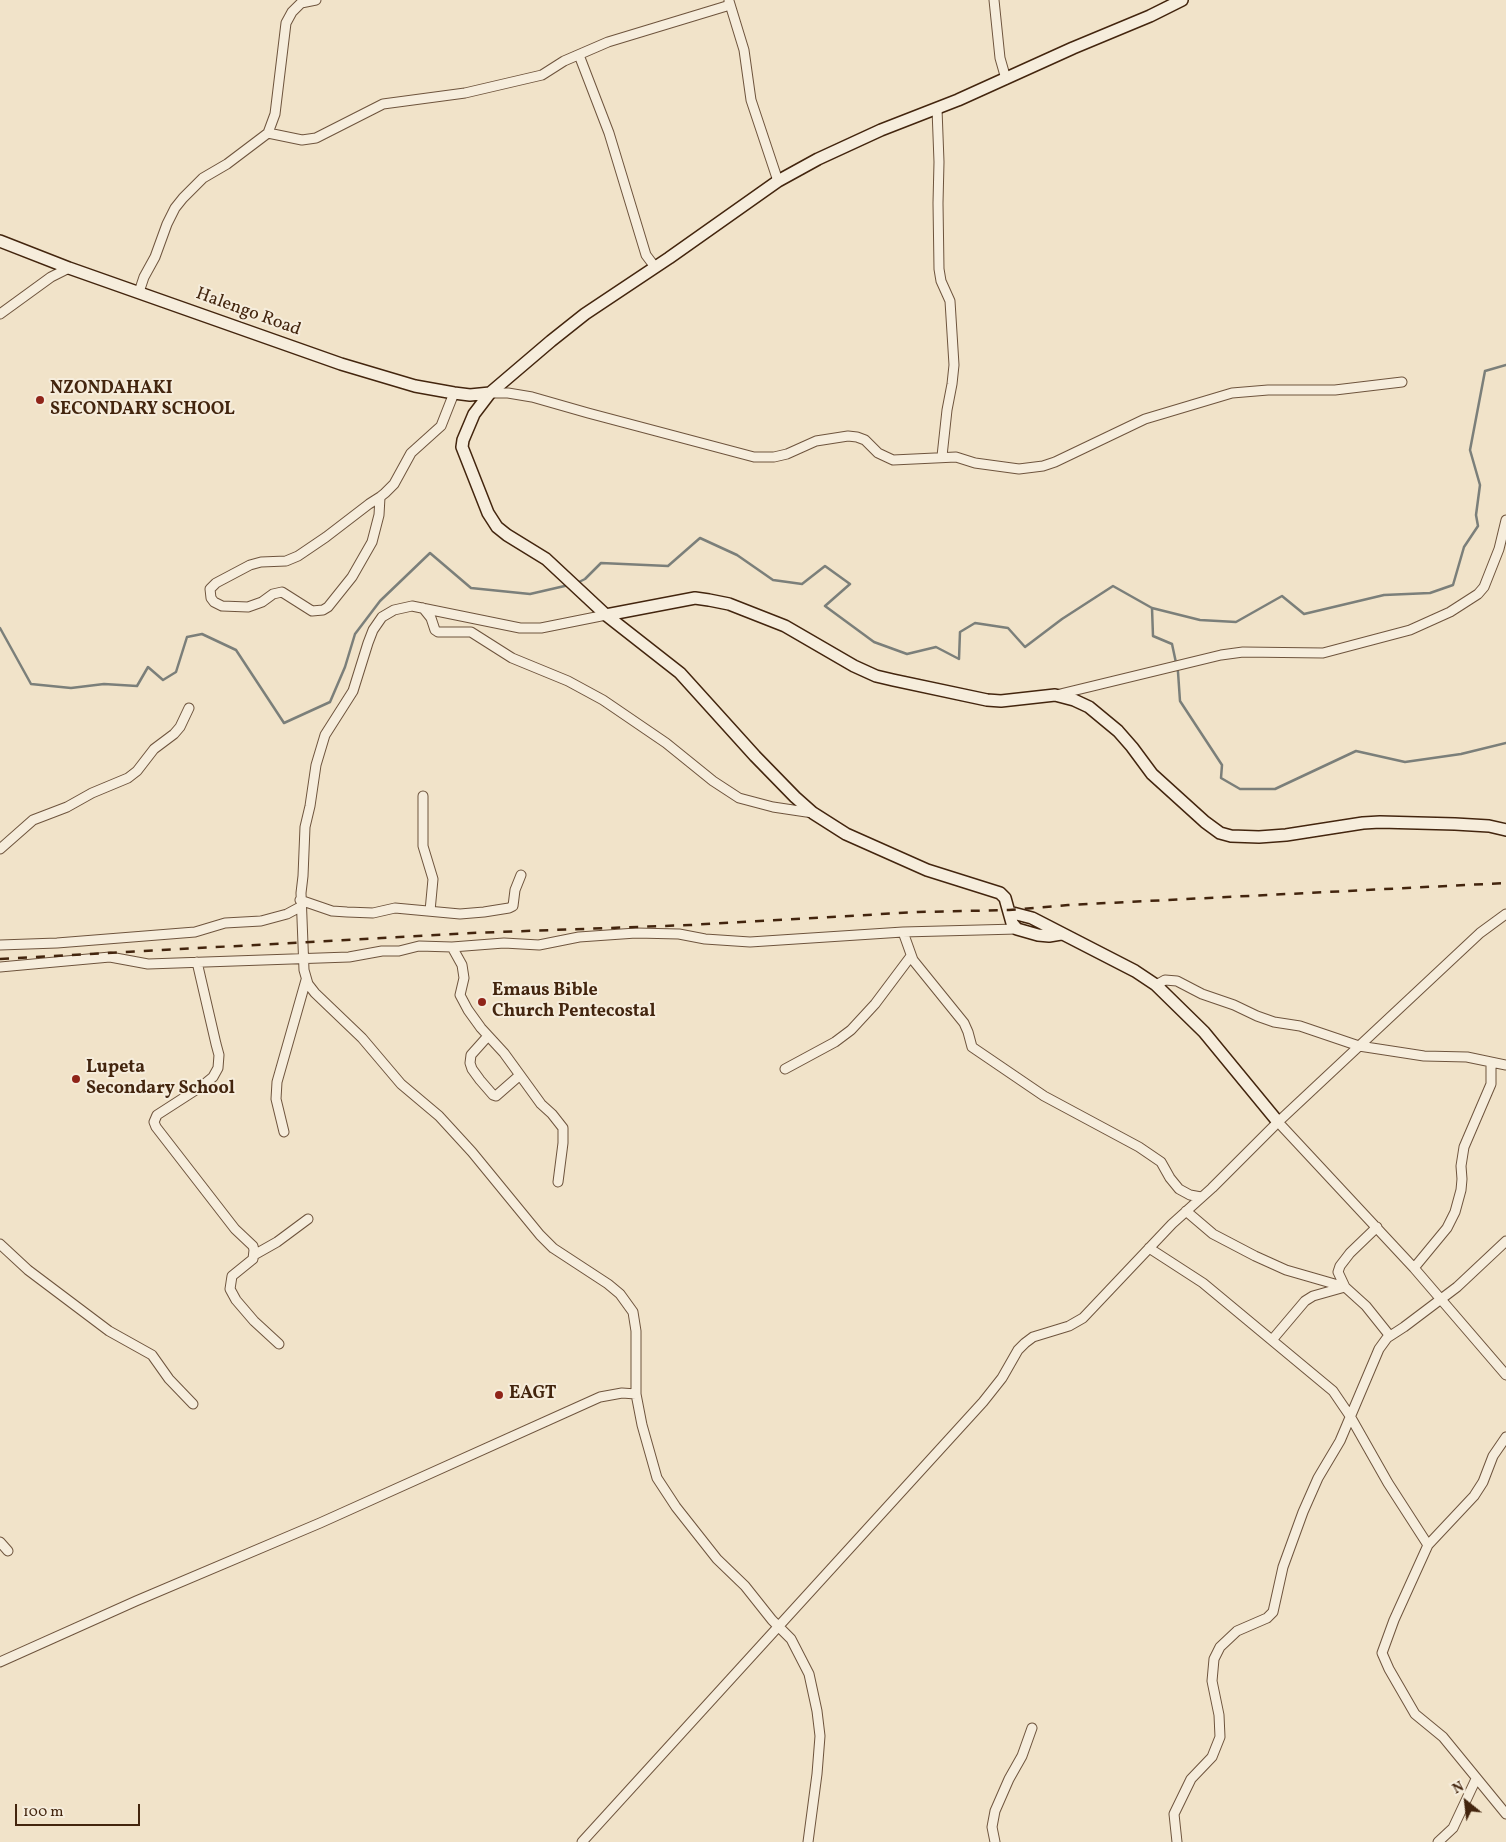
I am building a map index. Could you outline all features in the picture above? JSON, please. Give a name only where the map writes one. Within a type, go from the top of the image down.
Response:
[{"type":"street","points":[[139,292],[167,224],[182,198],[203,178],[227,164],[268,133],[275,114],[286,23],[292,12],[302,3],[316,0]]},
{"type":"street","points":[[994,0],[1000,58],[1006,79]]},
{"type":"street","points":[[1017,929],[1012,923],[1004,898],[997,892],[927,870],[846,834],[813,813],[794,797],[680,673],[602,612],[546,558],[497,527],[488,513],[462,447],[463,440],[474,414],[490,394],[551,341],[585,314],[655,268],[778,181],[856,141],[937,109],[1150,16],[1182,0]]},
{"type":"street","points":[[268,133],[302,140],[316,138],[383,104],[465,93],[542,75],[578,55],[608,42],[729,2],[744,50],[751,100],[778,181]]},
{"type":"street","points":[[578,55],[610,133],[646,255],[655,268]]},
{"type":"street","points":[[937,109],[939,269],[941,281],[950,300],[954,365],[942,456]]},
{"type":"street","name":"Halengo Road","points":[[0,241],[69,268],[341,364],[415,386],[470,395],[490,394]]},
{"type":"street","points":[[0,314],[51,277],[69,268]]},
{"type":"street","points":[[490,394],[508,393],[532,397],[754,456],[774,457],[816,441],[857,436],[878,453],[893,460],[915,460],[942,456],[1019,469],[1055,462],[1145,419],[1225,394],[1268,390],[1335,390],[1402,382]]},
{"type":"street","points":[[380,496],[376,528],[368,550],[348,583],[328,607],[323,610],[312,611],[282,592],[273,594],[262,602],[248,608],[222,606],[211,598],[210,589],[216,583],[250,565],[261,562],[286,561],[298,556],[380,496],[394,484],[412,453],[441,426],[454,393]]},
{"type":"street","points":[[284,1132],[276,1099],[276,1090],[306,980],[300,903],[305,826],[316,765],[325,735],[353,691],[368,643],[379,621],[394,610],[412,606],[520,628],[541,628],[602,612],[696,598],[737,607],[785,626],[854,666],[893,680],[987,700],[1001,701],[1055,695],[1111,683],[1220,655],[1243,652],[1323,653],[1394,635],[1432,621],[1471,600],[1484,586],[1499,549],[1506,520]]},
{"type":"street","points":[[423,608],[438,632],[471,632],[512,658],[568,681],[603,700],[666,743],[713,781],[739,798],[773,807],[813,813]]},
{"type":"street","points":[[1055,695],[1074,700],[1089,707],[1098,714],[1123,735],[1148,769],[1163,784],[1220,833],[1231,836],[1259,837],[1380,822],[1464,824],[1506,830]]},
{"type":"street","points":[[0,849],[33,820],[67,808],[92,793],[128,778],[154,749],[174,734],[180,727],[189,708]]},
{"type":"street","points":[[423,796],[423,846],[433,879],[430,911]]},
{"type":"street","points":[[300,903],[332,911],[373,913],[395,908],[460,914],[511,908],[514,903],[515,890],[522,875]]},
{"type":"street","points":[[0,945],[57,943],[195,932],[225,923],[261,921],[287,914],[300,903]]},
{"type":"street","points":[[1010,912],[1032,918],[1135,971],[1156,985],[1204,1032],[1278,1122],[1414,1268],[1506,1375]]},
{"type":"street","points":[[582,1842],[983,1402],[1002,1378],[1018,1350],[1034,1337],[1069,1326],[1083,1318],[1148,1248],[1278,1122],[1480,933],[1506,914]]},
{"type":"street","points":[[0,967],[110,958],[148,964],[349,957],[382,951],[399,951],[419,946],[452,947],[504,943],[539,945],[579,937],[643,933],[679,934],[705,940],[750,942],[903,932],[1017,929],[1038,935],[1061,934]]},
{"type":"street","points":[[903,932],[911,956],[964,1023],[972,1048],[1038,1092],[1139,1147],[1161,1162],[1179,1189],[1190,1195],[1201,1197]]},
{"type":"street","points":[[452,947],[462,965],[464,978],[460,995],[464,1003],[474,1019],[504,1053],[541,1104],[563,1128],[558,1182]]},
{"type":"street","points":[[785,1069],[835,1042],[851,1030],[875,1004],[911,956]]},
{"type":"street","points":[[197,962],[218,1050],[218,1068],[213,1077],[157,1115],[154,1122],[160,1134],[235,1229],[253,1246],[254,1255]]},
{"type":"street","points":[[306,980],[315,993],[362,1038],[401,1084],[439,1116],[553,1248],[608,1284],[627,1302],[633,1312],[636,1331],[636,1394],[653,1467],[662,1488],[717,1558],[745,1586],[791,1639],[804,1663],[818,1711],[820,1736],[819,1761],[808,1842]]},
{"type":"street","points":[[1156,985],[1165,980],[1177,981],[1202,994],[1234,1005],[1257,1016],[1274,1022],[1300,1026],[1359,1046],[1424,1056],[1467,1057],[1506,1065]]},
{"type":"street","points":[[488,1036],[472,1055],[470,1063],[475,1074],[493,1096],[496,1096],[520,1075]]},
{"type":"street","points":[[1414,1268],[1442,1234],[1455,1212],[1461,1190],[1461,1166],[1464,1147],[1491,1084],[1491,1062]]},
{"type":"street","points":[[1186,1211],[1213,1234],[1255,1256],[1286,1270],[1345,1287]]},
{"type":"street","points":[[280,1344],[254,1321],[236,1300],[230,1289],[230,1284],[232,1276],[254,1255],[277,1242],[308,1219]]},
{"type":"street","points":[[1376,1227],[1340,1266],[1338,1272],[1345,1287],[1366,1306],[1390,1336]]},
{"type":"street","points":[[1177,1842],[1174,1814],[1191,1779],[1216,1750],[1220,1737],[1219,1715],[1212,1681],[1214,1659],[1227,1638],[1237,1630],[1268,1618],[1273,1612],[1283,1567],[1303,1512],[1318,1478],[1340,1441],[1379,1348],[1390,1336],[1457,1287],[1506,1241]]},
{"type":"street","points":[[0,1244],[28,1270],[109,1331],[152,1355],[172,1383],[193,1404]]},
{"type":"street","points":[[1148,1248],[1190,1274],[1333,1391],[1428,1545]]},
{"type":"street","points":[[1272,1340],[1305,1300],[1345,1287]]},
{"type":"street","points":[[0,1662],[129,1604],[312,1527],[600,1397],[616,1394],[636,1394]]},
{"type":"street","points":[[1506,1436],[1493,1456],[1483,1482],[1474,1496],[1428,1545],[1394,1620],[1382,1653],[1415,1714],[1443,1737],[1506,1814]]},
{"type":"street","points":[[0,1542],[8,1551]]},
{"type":"street","points":[[996,1842],[992,1827],[995,1811],[1009,1779],[1022,1756],[1032,1728]]},
{"type":"street","points":[[1438,1842],[1453,1828],[1476,1779]]},
{"type":"waterway","points":[[577,583],[585,579],[601,563],[668,566],[700,538],[737,555],[773,580],[802,584],[825,566],[850,584],[825,606],[874,642],[907,654],[936,647],[959,659],[960,632],[975,623],[1008,628],[1025,647],[1062,619],[1113,586],[1152,608],[1200,620],[1236,622],[1282,596],[1304,614],[1384,595],[1430,593],[1453,585],[1464,547],[1478,526],[1476,515],[1480,485],[1470,450],[1485,371],[1506,365]]},
{"type":"waterway","points":[[0,628],[31,684],[71,688],[104,684],[137,686],[148,667],[163,680],[176,672],[187,637],[202,634],[236,650],[284,723],[330,702],[345,667],[355,634],[380,601],[430,553],[471,588],[530,594],[569,585]]},
{"type":"waterway","points":[[1152,608],[1153,636],[1172,644],[1178,672],[1180,701],[1222,765],[1221,778],[1240,789],[1275,789],[1356,751],[1405,762],[1461,754],[1506,743]]},
{"type":"railway","points":[[0,959],[472,933],[690,925],[918,912],[1009,910],[1068,905],[1506,883]]},
{"type":"place","name":"NZONDAHAKI SECONDARY SCHOOL","points":[[40,400]]},
{"type":"place","name":"Emaus Bible Church Pentecostal","points":[[482,1002]]},
{"type":"place","name":"Lupeta Secondary School","points":[[76,1079]]},
{"type":"place","name":"EAGT","points":[[499,1395]]}]
